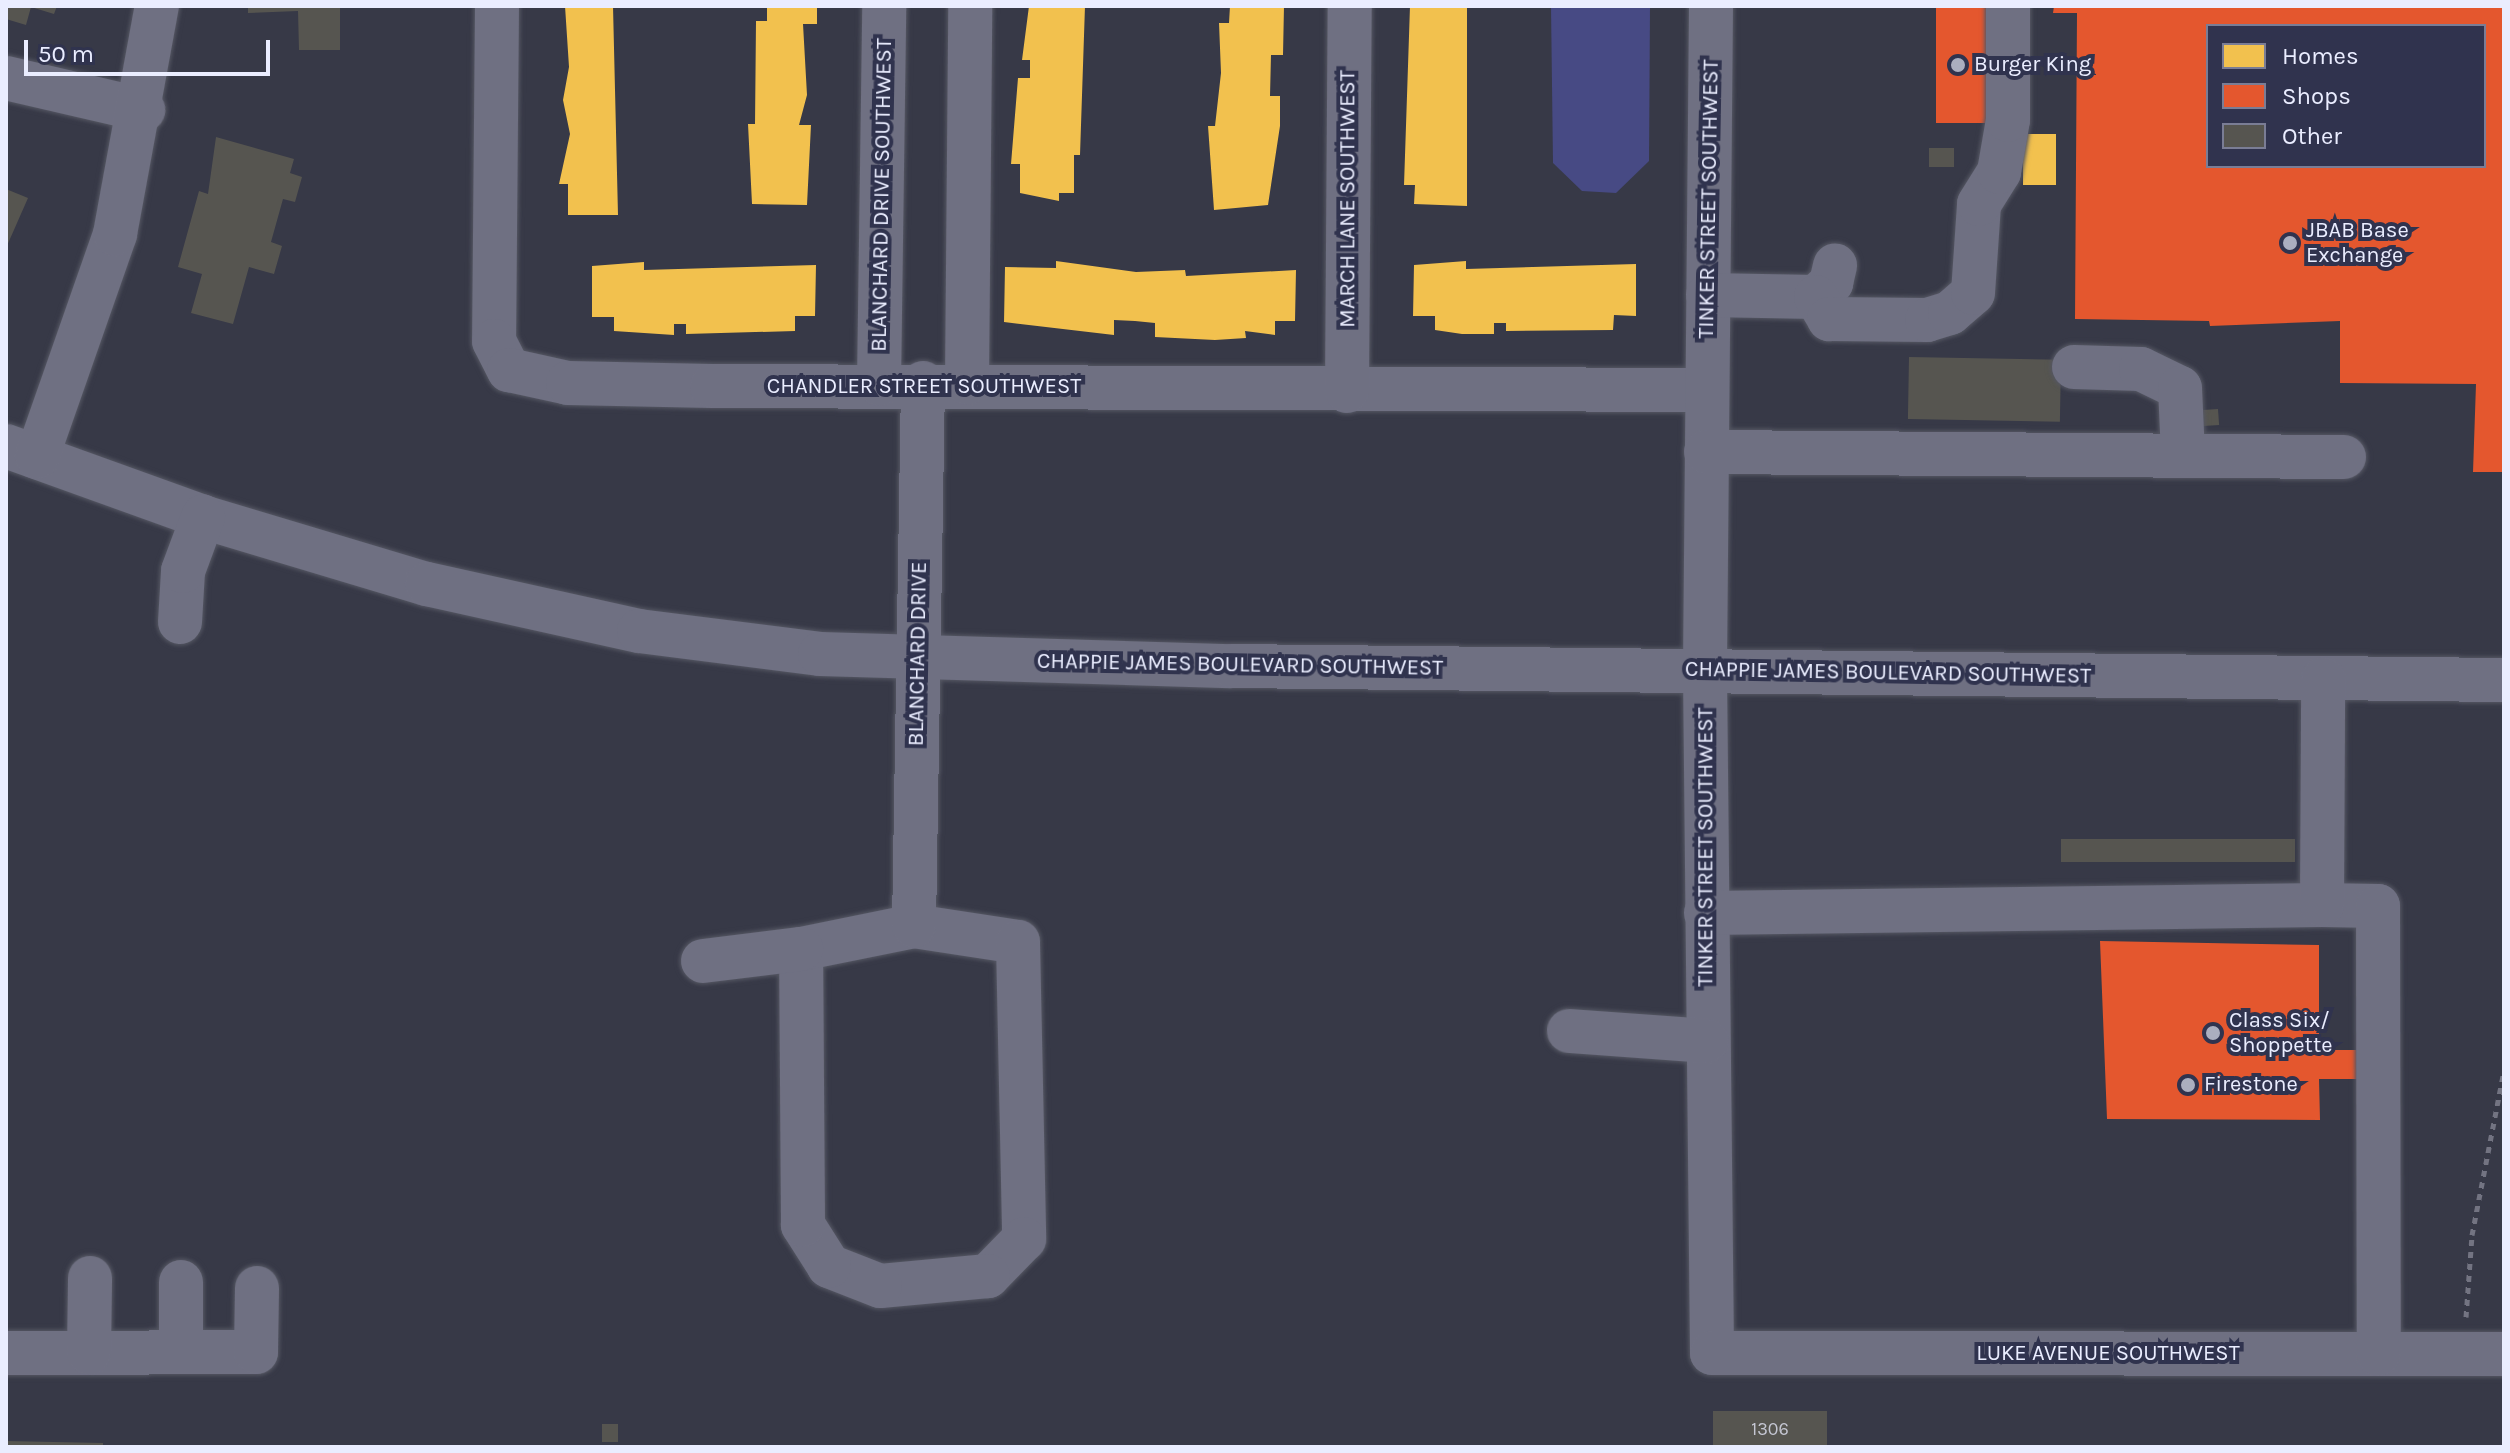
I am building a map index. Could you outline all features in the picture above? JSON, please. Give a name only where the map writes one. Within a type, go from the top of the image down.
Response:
[{"type":"street","points":[[21,452],[115,234],[143,110],[157,6]]},
{"type":"street","name":"CHANDLER STREET SOUTHWEST","points":[[497,6],[494,341],[509,370],[568,383],[967,383],[1347,391],[1707,390]]},
{"type":"street","name":"BLANCHARD DRIVE SOUTHWEST","points":[[879,384],[884,6]]},
{"type":"street","points":[[967,383],[970,6]]},
{"type":"street","name":"MARCH LANE SOUTHWEST","points":[[1347,391],[1350,6]]},
{"type":"street","name":"TINKER STREET SOUTHWEST","points":[[1711,6],[1705,672],[1712,1353]]},
{"type":"street","points":[[1708,295],[1826,281],[1829,319],[1927,320],[1950,313],[1973,293],[1979,204],[1999,172],[2008,120],[2008,6]]},
{"type":"street","points":[[6,78],[143,110]]},
{"type":"street","points":[[2074,367],[2141,369],[2180,388],[2183,455]]},
{"type":"street","name":"BLANCHARD DRIVE","points":[[914,926],[923,383]]},
{"type":"street","name":"CHAPPIE JAMES BOULEVARD SOUTHWEST","points":[[21,452],[203,517],[543,613],[711,642],[918,660],[2504,680]]},
{"type":"street","points":[[1706,452],[2344,457]]},
{"type":"street","points":[[180,622],[183,571],[203,517]]},
{"type":"street","points":[[2322,905],[2323,679]]},
{"type":"street","points":[[1706,913],[2378,906],[2379,1354]]},
{"type":"street","points":[[703,961],[801,949],[914,926],[1018,942],[1024,1239],[1005,1267],[966,1283],[880,1286],[829,1266],[810,1245],[803,1225],[801,949]]},
{"type":"street","points":[[1569,1031],[1707,1041]]},
{"type":"street","points":[[89,1353],[90,1278]]},
{"type":"street","points":[[181,1282],[181,1352]]},
{"type":"street","points":[[6,1353],[256,1352],[257,1288]]},
{"type":"street","name":"LUKE AVENUE SOUTHWEST","points":[[1712,1353],[2485,1354]]},
{"type":"path","points":[[2485,1354],[2472,1235],[2504,1070]]},
{"type":"shaded area","points":[[1551,6],[1650,6],[1649,161],[1616,193],[1582,191],[1553,163]]},
{"type":"building: Homes","points":[[565,6],[613,6],[618,215],[568,215],[568,184],[559,184],[570,134],[563,100],[569,67]]},
{"type":"building: Homes","points":[[767,6],[817,6],[817,24],[803,24],[807,95],[799,125],[811,125],[807,205],[752,204],[748,124],[755,124],[756,21],[767,21]]},
{"type":"building: Homes","points":[[1029,6],[1085,6],[1080,155],[1074,155],[1074,193],[1059,193],[1059,201],[1020,193],[1020,164],[1011,164],[1018,78],[1030,78],[1030,60],[1022,60]]},
{"type":"building: Homes","points":[[1230,6],[1284,6],[1283,55],[1271,55],[1270,96],[1280,96],[1280,126],[1268,205],[1214,210],[1208,126],[1215,126],[1221,73],[1219,23],[1229,23]]},
{"type":"building: Homes","points":[[1410,6],[1467,6],[1467,206],[1414,204],[1415,185],[1404,185]]},
{"type":"building: Homes","points":[[2023,134],[2056,134],[2056,185],[2023,185]]},
{"type":"building: Homes","points":[[1056,261],[1136,272],[1185,270],[1186,276],[1296,270],[1295,321],[1275,321],[1275,335],[1245,331],[1246,338],[1215,340],[1155,337],[1155,323],[1135,321],[1114,320],[1114,335],[1004,322],[1005,267],[1056,268]]},
{"type":"building: Homes","points":[[1466,261],[1466,269],[1636,264],[1636,316],[1614,315],[1613,330],[1506,331],[1506,323],[1494,323],[1494,334],[1462,334],[1435,330],[1435,316],[1413,316],[1414,265]]},
{"type":"building: Homes","points":[[644,262],[644,270],[816,265],[815,316],[795,316],[795,331],[686,334],[686,324],[674,324],[674,335],[614,331],[614,317],[592,317],[592,266]]},
{"type":"building: Shops","name":"Burger King","points":[[1936,6],[1995,6],[1995,123],[1936,123]]},
{"type":"building: Shops","name":"JBAB Base Exchange","points":[[2054,6],[2504,6],[2504,472],[2473,472],[2476,384],[2340,383],[2340,321],[2210,326],[2209,321],[2075,319],[2077,13],[2053,13]]},
{"type":"building: Shops","name":"Class Six/ Shoppette","points":[[2100,941],[2319,945],[2319,1050],[2362,1050],[2361,1079],[2319,1079],[2320,1120],[2107,1119]]},
{"type":"building: Other","points":[[6,6],[57,6],[54,14],[31,7],[26,25],[6,19]]},
{"type":"building: Other","points":[[248,6],[340,6],[340,50],[299,50],[298,11],[248,13]]},
{"type":"building: Other","points":[[216,137],[294,159],[290,173],[302,177],[295,202],[283,199],[271,242],[282,246],[274,274],[249,267],[233,324],[191,313],[202,274],[178,267],[199,191],[208,194]]},
{"type":"building: Other","points":[[1929,148],[1954,148],[1954,167],[1929,167]]},
{"type":"building: Other","points":[[6,189],[28,198],[6,248]]},
{"type":"building: Other","points":[[1909,357],[2061,360],[2060,422],[1908,419]]},
{"type":"building: Other","points":[[2218,409],[2219,425],[2200,426],[2199,410]]},
{"type":"building: Other","points":[[2061,839],[2295,839],[2295,862],[2061,862]]},
{"type":"building: Other","points":[[1713,1411],[1827,1411],[1827,1447],[1713,1447]]},
{"type":"building: Other","points":[[602,1424],[618,1424],[618,1442],[602,1442]]},
{"type":"building: Other","points":[[6,1441],[103,1443],[103,1447],[6,1447]]},
{"type":"place","name":"Burger King","points":[[1958,65]]},
{"type":"place","name":"JBAB Base Exchange","points":[[2290,243]]},
{"type":"place","name":"Class Six/ Shoppette","points":[[2213,1033]]},
{"type":"place","name":"Firestone","points":[[2188,1085]]}]
